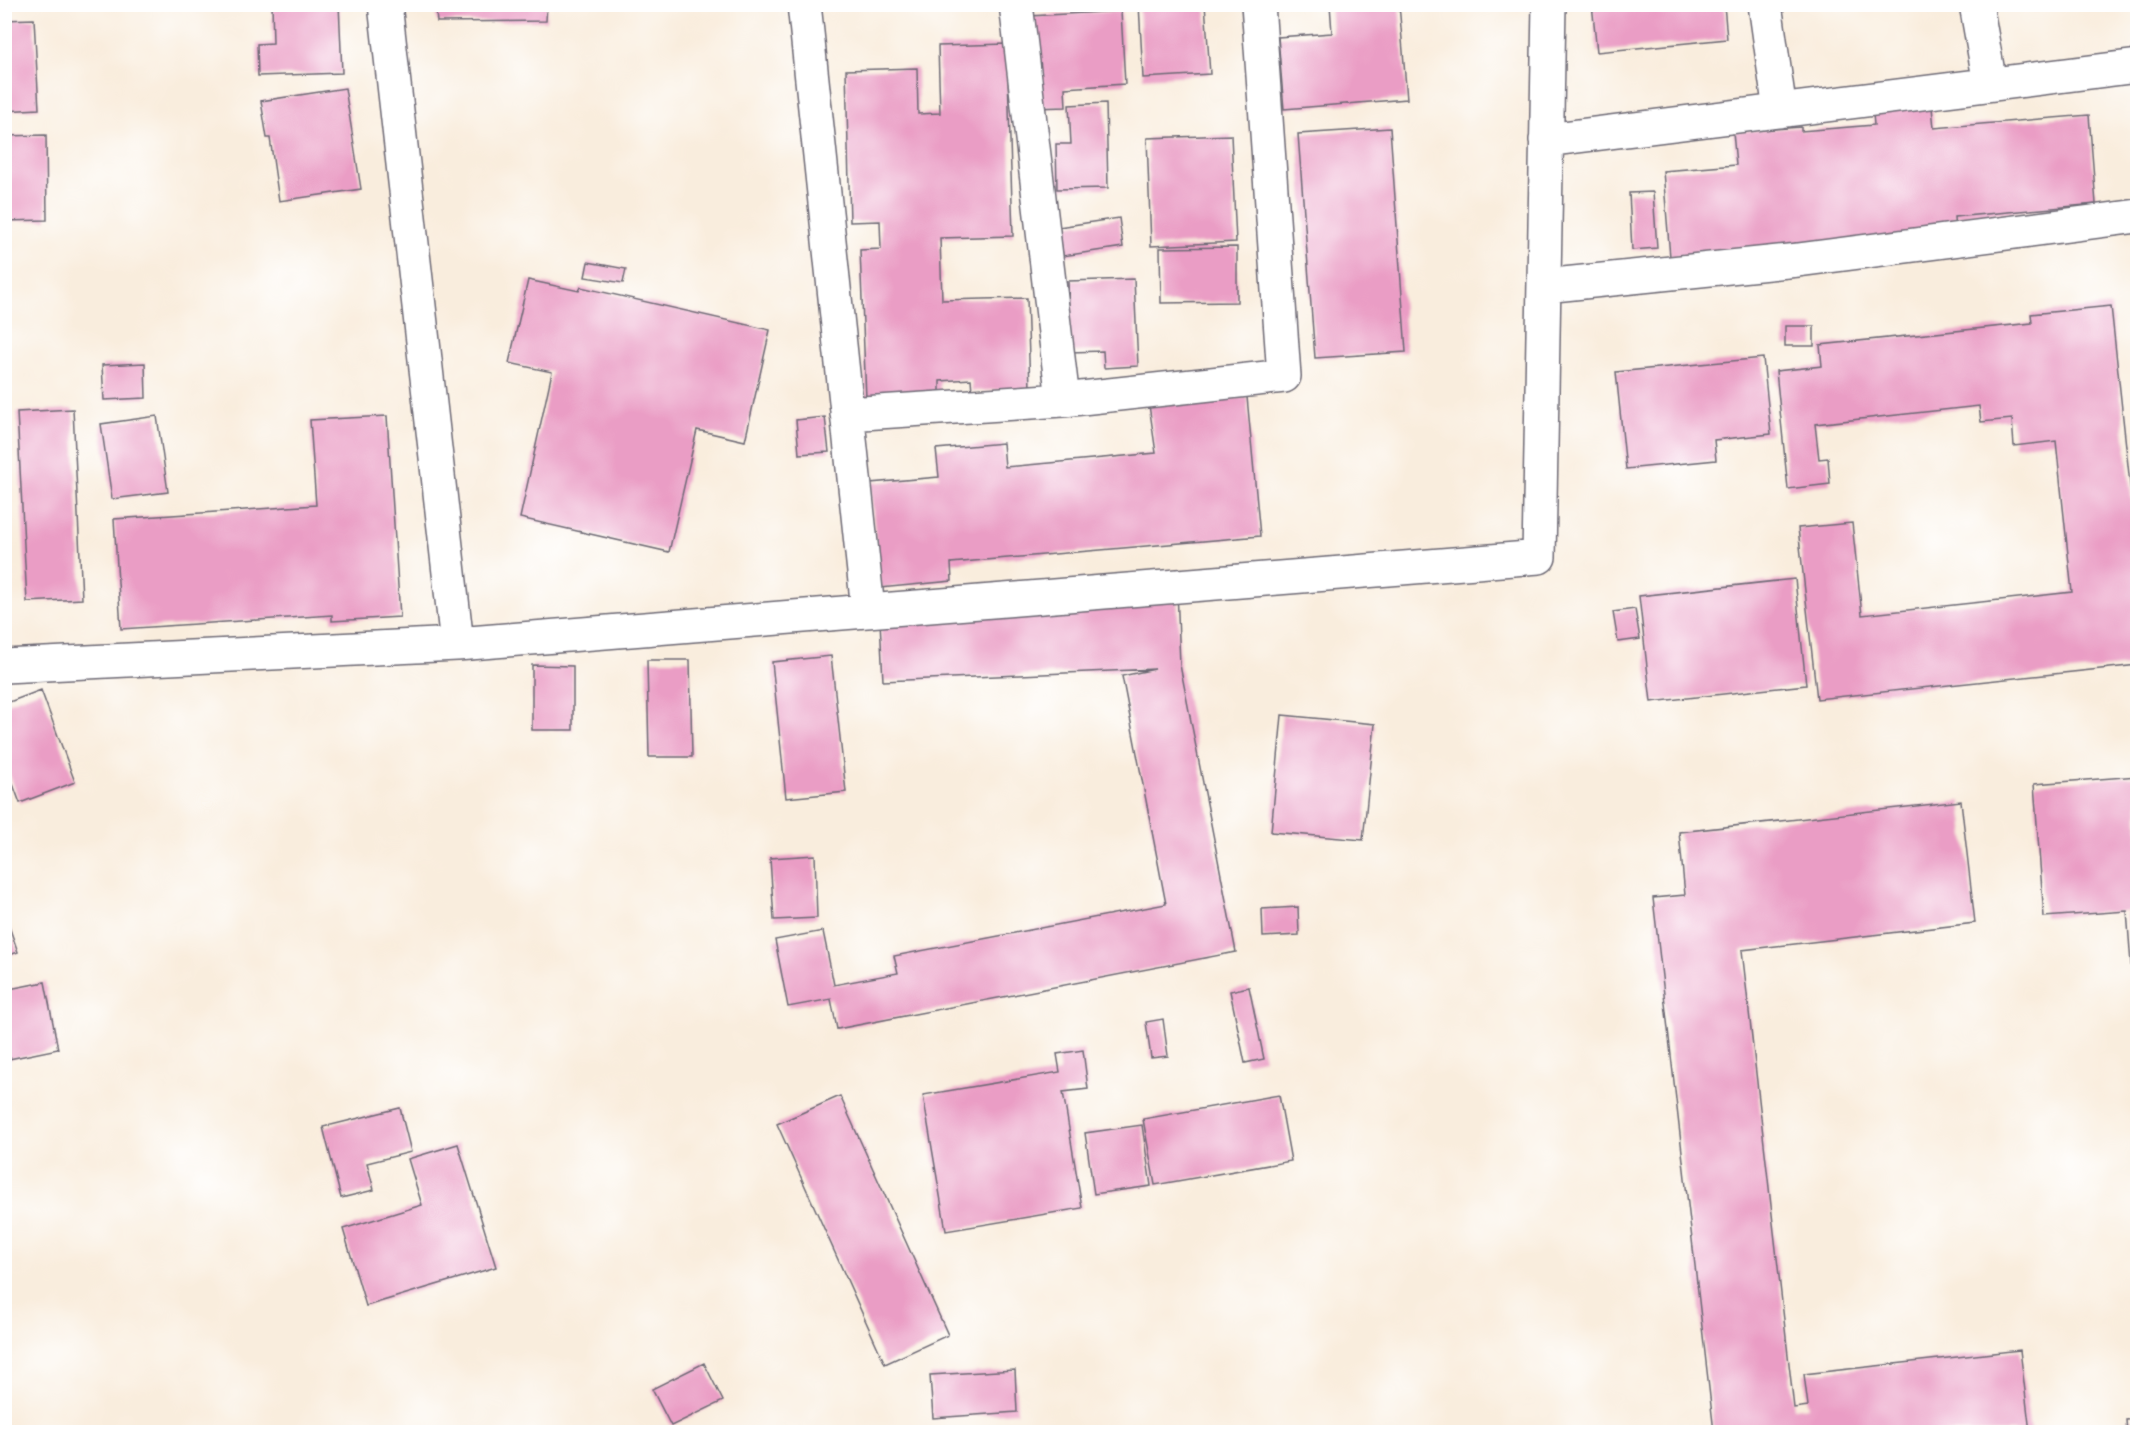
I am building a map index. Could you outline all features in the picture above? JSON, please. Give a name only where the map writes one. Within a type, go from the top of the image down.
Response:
[{"type":"street","points":[[385,4],[456,644]]},
{"type":"street","points":[[804,4],[868,610]]},
{"type":"street","points":[[1016,4],[1063,400]]},
{"type":"street","points":[[847,414],[1063,400],[1284,376],[1258,4]]},
{"type":"street","points":[[4,666],[456,644],[1539,557],[1549,4]]},
{"type":"street","points":[[1765,4],[1780,111]]},
{"type":"street","points":[[1976,4],[1990,84]]},
{"type":"street","points":[[1546,140],[2138,66]]},
{"type":"street","points":[[1544,286],[1798,260],[2138,216]]},
{"type":"building","points":[[272,4],[339,4],[342,73],[258,76],[257,44],[273,43]]},
{"type":"building","points":[[435,4],[547,4],[546,21],[437,22]]},
{"type":"building","points":[[1139,4],[1205,4],[1210,74],[1143,78]]},
{"type":"building","points":[[1330,4],[1399,4],[1407,99],[1284,109],[1278,37],[1332,33]]},
{"type":"building","points":[[1592,4],[1724,4],[1727,39],[1597,52]]},
{"type":"building","points":[[1121,11],[1125,84],[1065,88],[1066,107],[1034,108],[1029,16]]},
{"type":"building","points":[[34,19],[39,109],[4,111],[4,20]]},
{"type":"building","points":[[1007,44],[1013,236],[940,238],[942,300],[1027,298],[1030,389],[972,391],[971,379],[940,381],[940,396],[866,399],[860,250],[881,249],[880,221],[850,222],[846,70],[917,68],[918,114],[940,113],[938,46]]},
{"type":"building","points":[[345,88],[361,189],[279,201],[270,138],[267,138],[261,101]]},
{"type":"building","points":[[1931,97],[1934,128],[2089,115],[2096,204],[1954,217],[1955,233],[1670,257],[1663,171],[1736,165],[1733,132],[1801,127],[1801,131],[1874,125],[1872,102]]},
{"type":"building","points":[[1106,103],[1108,188],[1057,189],[1056,144],[1071,144],[1069,105]]},
{"type":"building","points":[[1390,128],[1406,352],[1315,358],[1298,134]]},
{"type":"building","points":[[46,135],[47,220],[4,221],[4,136]]},
{"type":"building","points":[[1231,135],[1236,242],[1151,246],[1147,138]]},
{"type":"building","points":[[1653,192],[1657,248],[1632,250],[1629,193]]},
{"type":"building","points":[[1119,218],[1123,247],[1063,256],[1059,227]]},
{"type":"building","points":[[1237,247],[1237,302],[1161,303],[1160,248]]},
{"type":"building","points":[[588,262],[626,269],[623,283],[585,277]]},
{"type":"building","points":[[1134,279],[1138,366],[1104,368],[1103,351],[1070,352],[1068,281]]},
{"type":"building","points":[[528,280],[579,291],[581,287],[770,330],[745,441],[697,430],[669,552],[520,518],[552,372],[509,363]]},
{"type":"building","points":[[2111,306],[2138,559],[2138,665],[1817,699],[1798,528],[1852,523],[1862,615],[2072,592],[2056,441],[2014,446],[2012,419],[1981,422],[1979,406],[1815,424],[1819,459],[1828,458],[1830,484],[1788,489],[1776,371],[1822,366],[1820,345],[2032,323],[2031,314]]},
{"type":"building","points":[[1785,326],[1814,326],[1814,346],[1785,346]]},
{"type":"building","points":[[1763,358],[1771,434],[1714,440],[1716,460],[1626,469],[1616,372]]},
{"type":"building","points":[[145,363],[146,398],[104,400],[102,365]]},
{"type":"building","points":[[1247,397],[1260,536],[951,563],[952,581],[880,588],[870,483],[939,477],[936,449],[1003,443],[1005,467],[1156,453],[1149,405]]},
{"type":"building","points":[[73,409],[82,599],[27,602],[17,412]]},
{"type":"building","points":[[157,416],[168,492],[112,499],[101,424]]},
{"type":"building","points":[[387,416],[400,617],[332,621],[332,615],[121,629],[114,519],[316,505],[310,420]]},
{"type":"building","points":[[825,417],[829,452],[799,454],[796,420]]},
{"type":"building","points":[[1795,579],[1806,685],[1651,702],[1639,596]]},
{"type":"building","points":[[1177,589],[1180,665],[1236,952],[837,1029],[831,999],[788,1007],[775,940],[823,931],[834,985],[898,973],[894,956],[1166,904],[1122,676],[1155,669],[883,681],[879,601]]},
{"type":"building","points":[[1635,609],[1640,639],[1618,642],[1613,612]]},
{"type":"building","points":[[831,656],[846,792],[786,798],[772,662]]},
{"type":"building","points":[[647,660],[690,660],[692,757],[649,757]]},
{"type":"building","points":[[532,665],[573,666],[573,730],[532,730]]},
{"type":"building","points":[[41,690],[75,782],[20,803],[4,760],[4,704]]},
{"type":"building","points":[[1282,715],[1375,724],[1363,840],[1271,832]]},
{"type":"building","points":[[2138,776],[2138,1001],[2136,1001],[2127,911],[2044,917],[2034,784]]},
{"type":"building","points":[[1961,801],[1975,923],[1742,950],[1794,1408],[1808,1406],[1804,1374],[2020,1350],[2030,1432],[1714,1432],[1653,898],[1685,895],[1679,832]]},
{"type":"building","points":[[815,855],[817,918],[774,920],[770,858]]},
{"type":"building","points":[[1298,907],[1299,935],[1263,937],[1262,909]]},
{"type":"building","points":[[4,912],[18,952],[4,957]]},
{"type":"building","points":[[45,982],[58,1049],[4,1060],[4,990]]},
{"type":"building","points":[[1249,987],[1264,1059],[1245,1063],[1230,991]]},
{"type":"building","points":[[1163,1019],[1168,1056],[1151,1058],[1146,1022]]},
{"type":"building","points":[[1083,1050],[1088,1089],[1063,1092],[1082,1208],[946,1231],[923,1095],[1060,1072],[1057,1054]]},
{"type":"building","points":[[1279,1095],[1291,1161],[1155,1185],[1143,1119]]},
{"type":"building","points":[[840,1096],[948,1335],[885,1364],[777,1124]]},
{"type":"building","points":[[400,1108],[411,1152],[367,1163],[374,1190],[341,1198],[323,1127]]},
{"type":"building","points":[[1142,1125],[1151,1186],[1094,1194],[1085,1133]]},
{"type":"building","points":[[458,1144],[496,1267],[366,1306],[343,1229],[422,1205],[408,1159]]},
{"type":"building","points":[[704,1363],[723,1401],[671,1426],[652,1389]]},
{"type":"building","points":[[1015,1370],[1017,1412],[933,1418],[930,1375]]},
{"type":"building","points":[[2138,1419],[2138,1432],[2127,1432],[2126,1420]]}]
